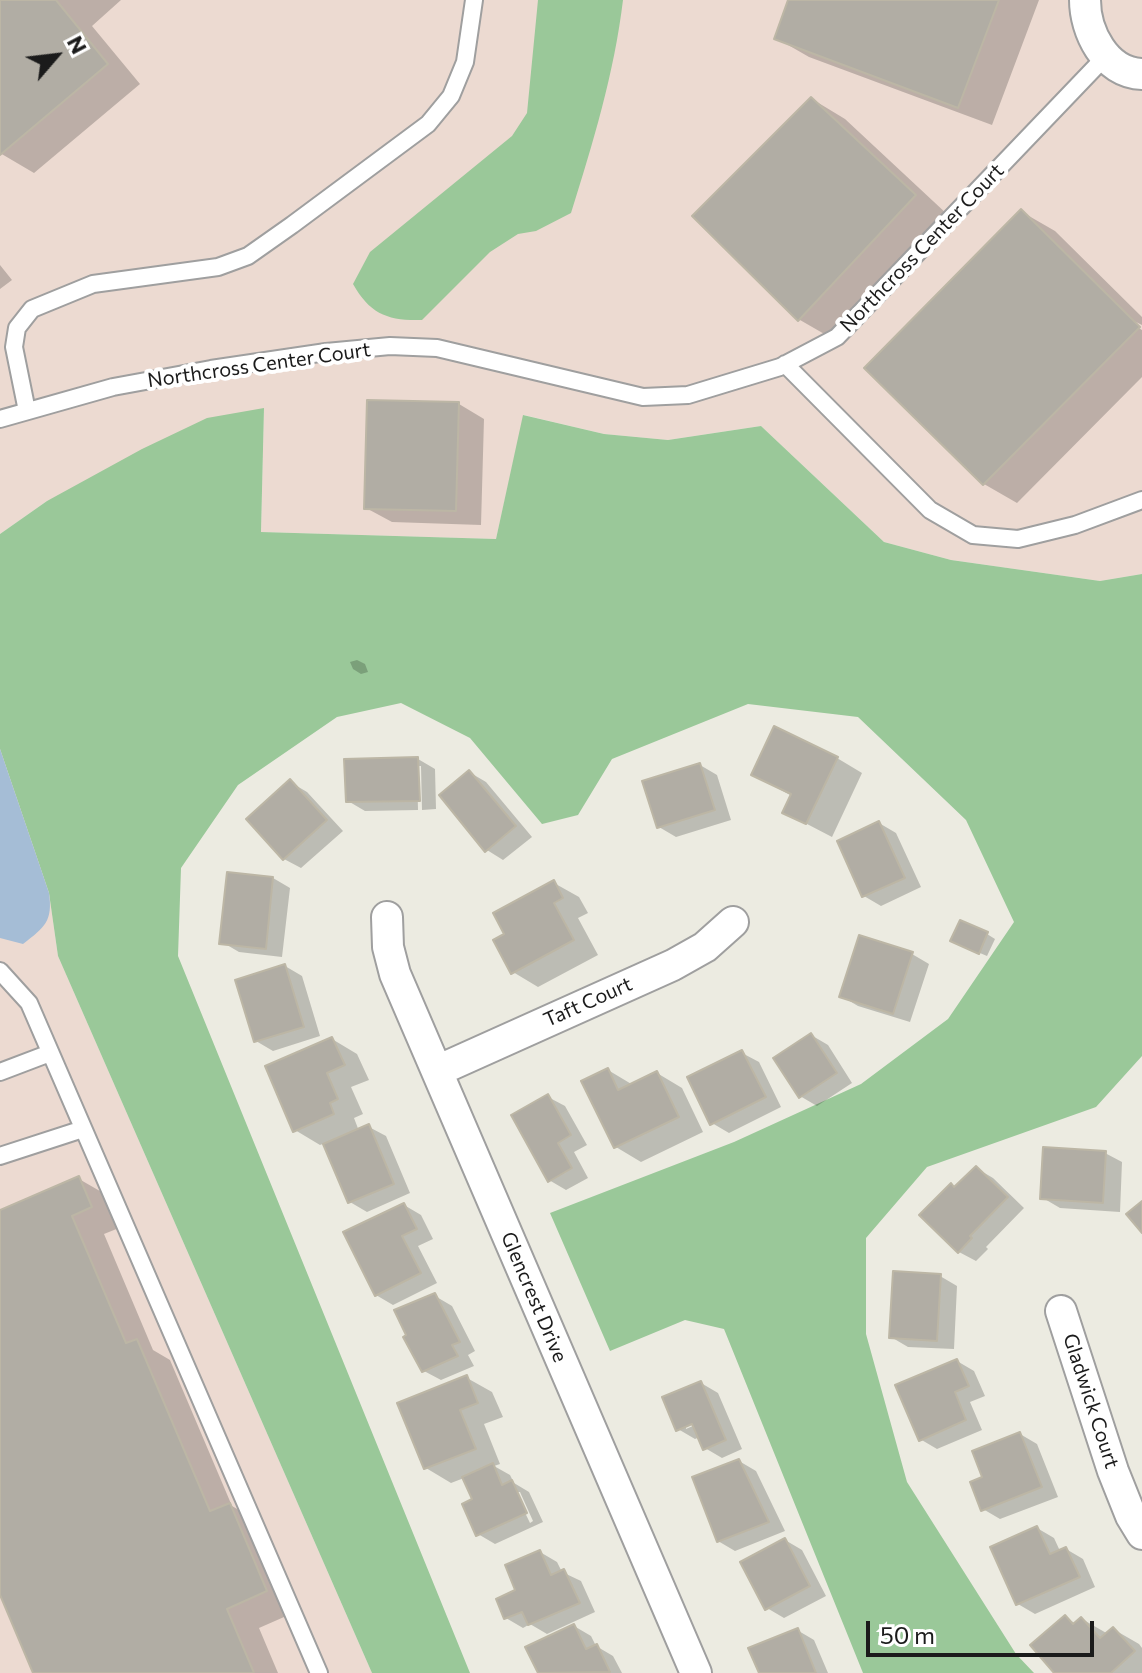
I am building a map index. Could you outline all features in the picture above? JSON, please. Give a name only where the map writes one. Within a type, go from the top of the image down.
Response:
[{"type":"street","points":[[1085,0],[1087,25],[1106,56],[1135,74],[1142,74]]},
{"type":"street","name":"Glencrest Drive","points":[[387,917],[388,947],[395,974],[696,1673]]},
{"type":"street","name":"Taft Court","points":[[437,1071],[673,965],[705,947],[733,922]]},
{"type":"street","name":"Gladwick Court","points":[[1061,1311],[1113,1471],[1131,1516],[1142,1534]]},
{"type":"lane","points":[[27,411],[14,347],[17,328],[32,309],[93,284],[218,267],[248,256],[281,233],[428,124],[451,96],[465,62],[474,0]]},
{"type":"lane","name":"Northcross Center Court","points":[[0,419],[113,387],[211,369],[390,346],[437,348],[643,397],[688,395],[731,384],[785,364],[837,337],[1106,56]]},
{"type":"lane","points":[[785,364],[930,510],[973,535],[1018,539],[1075,525],[1142,500]]},
{"type":"lane","points":[[0,971],[29,1003],[319,1673]]},
{"type":"lane","points":[[0,1072],[50,1053]]},
{"type":"lane","points":[[0,1156],[83,1129]]},
{"type":"shaded area","points":[[0,0],[1142,0],[1142,574],[1100,581],[951,560],[884,542],[761,426],[668,440],[604,434],[524,415],[496,539],[261,532],[264,409],[47,501],[0,534]]},
{"type":"shaded area","points":[[0,749],[49,893],[58,956],[372,1673],[0,1673]]},
{"type":"green space","points":[[538,0],[623,0],[608,81],[571,213],[536,231],[518,234],[490,252],[422,320],[381,314],[366,302],[353,284],[370,252],[512,136],[527,113]]},
{"type":"green space","points":[[264,408],[261,532],[496,539],[523,415],[604,434],[668,440],[761,426],[884,542],[951,560],[1100,581],[1142,574],[1142,1056],[1096,1107],[927,1167],[866,1238],[866,1334],[907,1482],[1016,1654],[1034,1673],[863,1673],[724,1329],[685,1320],[610,1351],[550,1213],[734,1142],[861,1084],[948,1019],[1014,922],[966,820],[858,717],[748,704],[612,759],[578,815],[542,824],[470,738],[401,703],[337,717],[238,785],[181,868],[178,956],[470,1673],[372,1673],[58,956],[49,893],[0,749],[0,534],[47,501],[142,449],[207,418]]},
{"type":"water","points":[[0,749],[49,893],[50,910],[46,923],[23,944],[0,938]]},
{"type":"building","points":[[0,0],[56,0],[108,64],[0,155]]},
{"type":"building","points":[[788,0],[999,0],[958,108],[774,39]]},
{"type":"building","points":[[811,97],[916,195],[798,321],[692,216]]},
{"type":"building","points":[[1021,209],[1140,327],[983,485],[864,368]]},
{"type":"building","points":[[367,400],[459,402],[456,511],[364,509]]},
{"type":"building","points":[[774,726],[838,757],[806,824],[782,813],[791,794],[751,775]]},
{"type":"building","points":[[418,757],[420,801],[346,802],[344,759]]},
{"type":"building","points":[[700,763],[715,810],[657,828],[642,781]]},
{"type":"building","points":[[469,770],[516,826],[485,852],[439,795]]},
{"type":"building","points":[[290,779],[327,820],[283,860],[246,819]]},
{"type":"building","points":[[879,821],[905,878],[862,897],[837,841]]},
{"type":"building","points":[[227,872],[273,877],[266,949],[219,944]]},
{"type":"building","points":[[554,880],[563,898],[554,903],[574,940],[511,974],[493,940],[504,934],[493,913]]},
{"type":"building","points":[[960,920],[988,932],[979,954],[950,941]]},
{"type":"building","points":[[859,935],[913,952],[893,1014],[839,997]]},
{"type":"building","points":[[285,964],[304,1027],[254,1042],[235,980]]},
{"type":"building","points":[[811,1033],[837,1073],[799,1098],[773,1058]]},
{"type":"building","points":[[332,1037],[345,1065],[327,1073],[338,1099],[330,1103],[334,1114],[293,1132],[265,1066]]},
{"type":"building","points":[[742,1050],[766,1097],[710,1125],[687,1077]]},
{"type":"building","points":[[608,1068],[618,1090],[657,1071],[679,1117],[614,1148],[581,1081]]},
{"type":"building","points":[[548,1094],[571,1135],[558,1143],[572,1168],[548,1182],[511,1115]]},
{"type":"building","points":[[369,1124],[394,1184],[348,1203],[323,1144]]},
{"type":"building","points":[[1043,1147],[1106,1151],[1103,1203],[1040,1199]]},
{"type":"building","points":[[976,1166],[1008,1197],[958,1253],[919,1215],[951,1183],[954,1187]]},
{"type":"building","points":[[79,1176],[92,1207],[72,1216],[126,1343],[137,1339],[210,1511],[230,1503],[267,1591],[227,1609],[254,1673],[33,1673],[0,1595],[0,1210]]},
{"type":"building","points":[[1142,1201],[1142,1233],[1126,1214]]},
{"type":"building","points":[[404,1203],[417,1229],[402,1236],[421,1273],[375,1296],[343,1232]]},
{"type":"building","points":[[893,1271],[941,1274],[937,1341],[889,1338]]},
{"type":"building","points":[[435,1293],[460,1342],[452,1345],[458,1356],[422,1372],[403,1337],[406,1335],[394,1310]]},
{"type":"building","points":[[957,1359],[969,1386],[955,1392],[966,1420],[919,1441],[895,1385]]},
{"type":"building","points":[[467,1375],[478,1403],[460,1410],[476,1449],[424,1469],[397,1403]]},
{"type":"building","points":[[701,1381],[726,1440],[703,1450],[692,1424],[676,1431],[662,1397]]},
{"type":"building","points":[[1020,1432],[1042,1487],[981,1511],[970,1482],[982,1477],[972,1451]]},
{"type":"building","points":[[739,1459],[769,1522],[717,1542],[692,1477]]},
{"type":"building","points":[[493,1463],[502,1485],[512,1480],[527,1513],[476,1536],[462,1504],[472,1499],[462,1477]]},
{"type":"building","points":[[1037,1526],[1050,1554],[1066,1547],[1080,1577],[1016,1605],[990,1547]]},
{"type":"building","points":[[785,1538],[810,1586],[765,1610],[740,1562]]},
{"type":"building","points":[[540,1550],[551,1575],[564,1569],[580,1603],[528,1625],[522,1612],[504,1619],[496,1599],[515,1590],[505,1565]]},
{"type":"building","points":[[1065,1615],[1073,1624],[1081,1617],[1100,1638],[1113,1627],[1135,1651],[1111,1673],[1054,1673],[1030,1645]]},
{"type":"building","points":[[574,1624],[586,1649],[597,1644],[610,1672],[538,1673],[525,1647]]},
{"type":"building","points":[[798,1628],[816,1673],[759,1673],[748,1648]]}]
